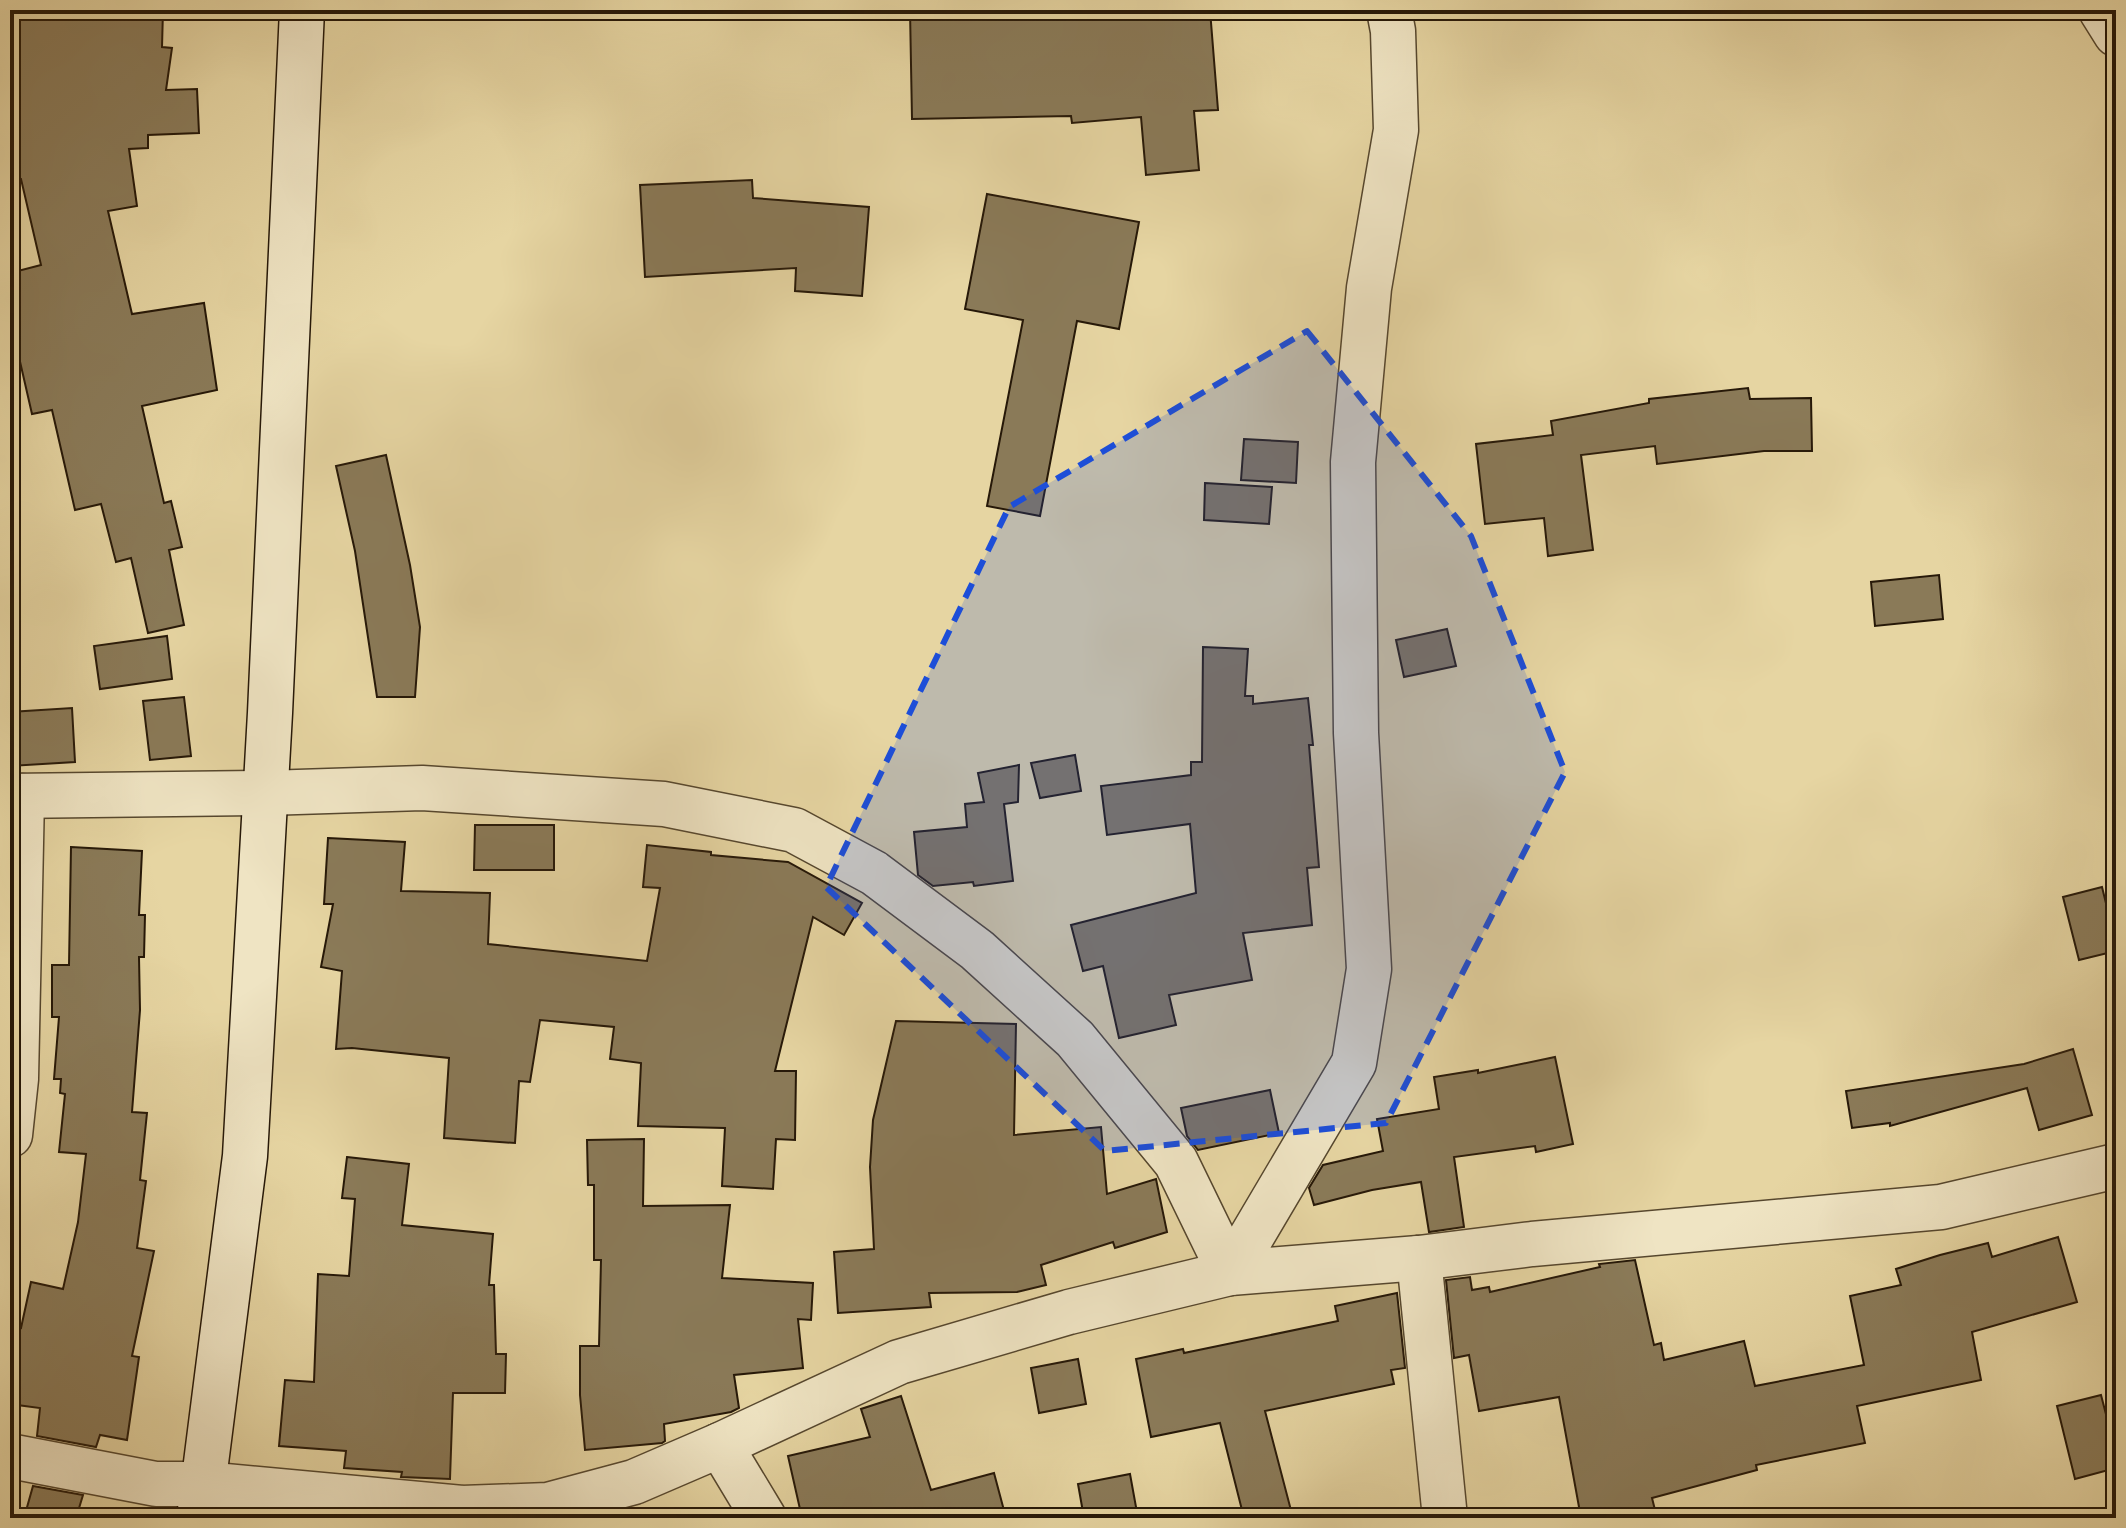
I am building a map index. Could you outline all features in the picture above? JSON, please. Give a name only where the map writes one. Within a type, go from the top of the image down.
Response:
[{"type":"street","points":[[202,1501],[245,1156],[266,793],[302,10]]},
{"type":"street","points":[[1230,1273],[1354,1063],[1369,969],[1356,733],[1353,462],[1369,288],[1396,130],[1393,31],[1389,10]]},
{"type":"street","points":[[2101,10],[2116,34]]},
{"type":"street","points":[[10,1135],[16,1079],[16,796],[422,788],[664,804],[794,830],[874,873],[977,950],[1075,1039],[1176,1162],[1230,1273]]},
{"type":"street","points":[[10,1456],[156,1484],[202,1501],[548,1511],[634,1482],[899,1362],[1069,1312],[1230,1273],[1419,1258],[1532,1244],[1941,1207],[2116,1166]]},
{"type":"street","points":[[1419,1258],[1445,1518]]},
{"type":"street","points":[[720,1445],[764,1518]]},
{"type":"highlighted area","points":[[1307,331],[1471,536],[1565,772],[1386,1123],[1105,1151],[826,887],[1009,507]]},
{"type":"building","points":[[65,10],[163,10],[162,47],[172,48],[166,90],[197,89],[199,133],[148,135],[148,148],[129,149],[137,206],[108,211],[132,314],[204,303],[217,390],[142,406],[164,503],[171,501],[182,547],[169,550],[184,625],[148,633],[131,558],[116,562],[101,504],[75,510],[52,410],[32,414],[10,318],[10,273],[41,265],[21,179],[10,180],[10,18]]},
{"type":"building","points":[[910,10],[1210,10],[1218,110],[1194,111],[1199,170],[1146,175],[1141,117],[1072,123],[1071,116],[912,119]]},
{"type":"building","points":[[752,180],[753,198],[869,207],[862,296],[795,291],[796,268],[645,277],[640,185]]},
{"type":"building","points":[[987,194],[1139,222],[1119,329],[1077,321],[1040,516],[987,506],[1023,320],[965,309]]},
{"type":"building","points":[[1748,388],[1750,399],[1811,398],[1812,451],[1764,451],[1657,464],[1655,446],[1581,455],[1593,550],[1548,556],[1544,518],[1485,524],[1476,444],[1553,435],[1551,421],[1649,403],[1649,399]]},
{"type":"building","points":[[1244,439],[1298,442],[1296,483],[1241,480]]},
{"type":"building","points":[[386,455],[420,627],[415,697],[377,697],[355,551],[336,466]]},
{"type":"building","points":[[1205,483],[1272,487],[1269,524],[1204,520]]},
{"type":"building","points":[[1939,575],[1943,619],[1875,626],[1871,582]]},
{"type":"building","points":[[1447,629],[1456,666],[1404,677],[1396,640]]},
{"type":"building","points":[[167,636],[172,679],[100,689],[94,646]]},
{"type":"building","points":[[1203,647],[1248,649],[1245,696],[1253,696],[1253,704],[1308,698],[1319,867],[1307,868],[1312,925],[1243,933],[1252,980],[1169,995],[1176,1025],[1119,1038],[1103,966],[1083,971],[1071,925],[1196,893],[1190,824],[1107,835],[1101,786],[1191,775],[1191,762],[1202,762]]},
{"type":"building","points":[[184,697],[191,756],[150,760],[143,701]]},
{"type":"building","points":[[72,708],[75,762],[10,766],[10,712]]},
{"type":"building","points":[[1075,755],[1081,791],[1040,798],[1031,763]]},
{"type":"building","points":[[1019,765],[1018,802],[1004,804],[1013,881],[974,886],[973,882],[933,886],[918,875],[914,832],[967,827],[965,804],[984,802],[978,773]]},
{"type":"building","points":[[475,825],[554,825],[554,870],[474,870]]},
{"type":"building","points":[[328,838],[405,842],[401,891],[490,893],[488,944],[647,961],[660,888],[643,887],[647,845],[788,862],[862,903],[844,935],[813,917],[775,1071],[796,1071],[795,1140],[776,1139],[773,1189],[722,1186],[725,1128],[638,1126],[641,1063],[610,1059],[614,1027],[540,1020],[530,1082],[519,1081],[515,1143],[444,1138],[449,1058],[336,1049],[342,971],[321,967],[333,904],[324,904]]},
{"type":"building","points":[[71,847],[142,851],[139,915],[145,915],[144,957],[139,957],[140,1010],[132,1112],[147,1113],[140,1180],[146,1181],[137,1248],[154,1251],[132,1356],[139,1357],[127,1440],[100,1435],[96,1447],[37,1436],[40,1408],[10,1404],[10,1326],[21,1328],[31,1282],[63,1289],[78,1222],[86,1154],[59,1152],[65,1094],[60,1093],[61,1079],[54,1079],[59,1017],[52,1017],[52,965],[69,965]]},
{"type":"building","points":[[2102,887],[2116,951],[2079,960],[2063,897]]},
{"type":"building","points":[[896,1021],[1016,1024],[1014,1135],[1101,1127],[1107,1194],[1156,1179],[1167,1232],[1115,1248],[1113,1242],[1041,1265],[1046,1285],[1017,1292],[929,1293],[931,1307],[838,1313],[834,1252],[874,1249],[870,1167],[873,1120]]},
{"type":"building","points":[[2073,1049],[2092,1115],[2039,1130],[2027,1088],[1890,1126],[1890,1123],[1852,1128],[1846,1091],[2024,1064]]},
{"type":"building","points":[[1555,1057],[1573,1144],[1536,1152],[1535,1146],[1454,1157],[1464,1227],[1429,1232],[1421,1182],[1372,1190],[1314,1205],[1309,1188],[1323,1165],[1383,1151],[1377,1119],[1439,1109],[1434,1077],[1478,1070],[1478,1073]]},
{"type":"building","points":[[1270,1090],[1279,1133],[1198,1150],[1187,1136],[1181,1108]]},
{"type":"building","points":[[644,1139],[643,1206],[730,1205],[722,1278],[813,1283],[811,1320],[798,1319],[803,1368],[734,1375],[739,1408],[664,1424],[665,1441],[662,1443],[585,1450],[580,1346],[599,1346],[601,1260],[594,1260],[594,1185],[588,1185],[587,1140]]},
{"type":"building","points":[[347,1157],[409,1164],[402,1225],[493,1234],[489,1285],[494,1285],[496,1354],[506,1354],[505,1393],[453,1393],[450,1479],[401,1477],[402,1472],[344,1468],[346,1451],[279,1446],[285,1380],[314,1382],[318,1274],[349,1276],[355,1199],[342,1198]]},
{"type":"building","points":[[2058,1237],[2077,1302],[1972,1332],[1981,1380],[1857,1406],[1865,1443],[1756,1465],[1757,1470],[1652,1498],[1657,1518],[1581,1518],[1559,1397],[1479,1411],[1469,1355],[1454,1358],[1446,1280],[1470,1277],[1472,1290],[1489,1287],[1490,1292],[1600,1267],[1599,1264],[1635,1260],[1654,1345],[1661,1343],[1664,1360],[1744,1341],[1755,1386],[1864,1365],[1850,1296],[1901,1285],[1896,1269],[1940,1255],[1988,1243],[1992,1257]]},
{"type":"building","points":[[1397,1293],[1405,1368],[1391,1370],[1394,1384],[1265,1411],[1293,1518],[1244,1518],[1220,1423],[1151,1437],[1136,1359],[1183,1349],[1184,1353],[1338,1321],[1335,1306]]},
{"type":"building","points":[[1078,1359],[1086,1404],[1039,1413],[1031,1368]]},
{"type":"building","points":[[2101,1395],[2116,1453],[2116,1468],[2075,1479],[2057,1406]]},
{"type":"building","points":[[901,1396],[931,1490],[994,1473],[1006,1518],[802,1518],[788,1456],[870,1437],[861,1409]]},
{"type":"building","points":[[1130,1474],[1138,1518],[1084,1518],[1078,1484]]},
{"type":"building","points":[[33,1486],[83,1495],[76,1518],[24,1518]]}]
